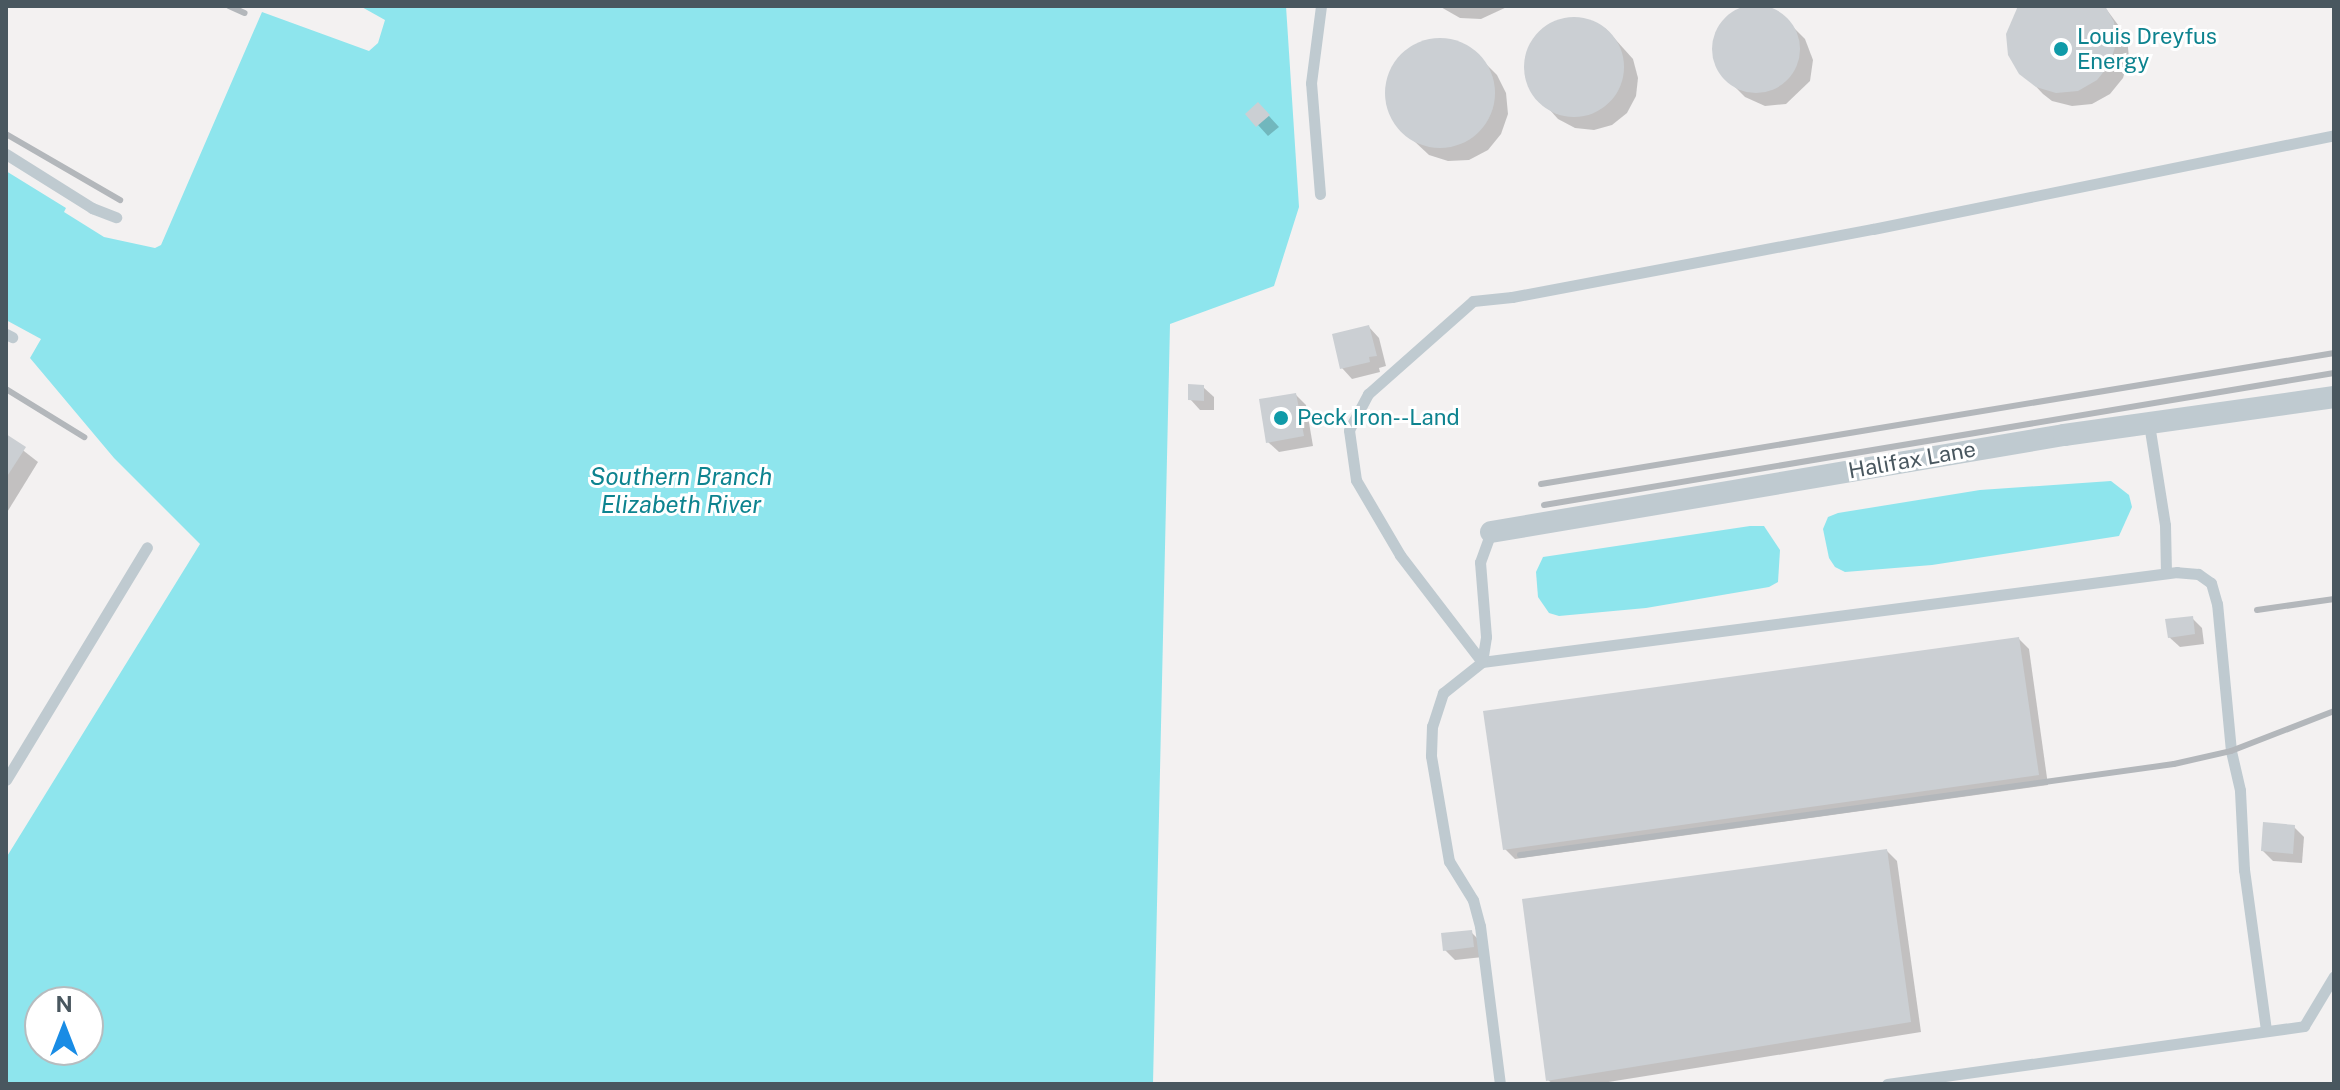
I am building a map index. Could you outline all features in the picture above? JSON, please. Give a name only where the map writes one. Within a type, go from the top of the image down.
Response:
[{"type":"street","name":"Halifax Lane","points":[[1491,532],[2064,435],[2334,397]]},
{"type":"lane","points":[[1320,194],[1311,83],[1321,6]]},
{"type":"lane","points":[[1482,662],[1400,555],[1356,480],[1349,430],[1368,394],[1473,301],[1512,297],[1888,226],[2334,135]]},
{"type":"lane","points":[[6,154],[92,208],[116,217]]},
{"type":"lane","points":[[2149,424],[2165,525],[2166,573]]},
{"type":"lane","points":[[1482,662],[1486,637],[1480,562],[1491,532]]},
{"type":"lane","points":[[6,780],[147,547]]},
{"type":"lane","points":[[1500,1084],[1480,926],[1473,900],[1449,861],[1431,756],[1432,726],[1443,693],[1482,662],[2166,573],[2198,574],[2211,583],[2217,604],[2231,751],[2240,790],[2244,870],[2266,1030]]},
{"type":"lane","points":[[1887,1084],[2304,1026],[2334,976]]},
{"type":"water","name":"Southern Branch Elizabeth River","points":[[360,6],[1286,6],[1299,207],[1274,286],[1170,324],[1153,1084],[6,1084],[6,858],[200,544],[114,458],[30,358],[41,339],[6,320],[6,171],[66,208],[64,212],[104,237],[155,248],[161,245],[262,12],[369,51],[378,43],[385,20]]},
{"type":"water","points":[[2111,481],[2129,495],[2132,507],[2119,536],[1932,565],[1845,572],[1835,567],[1829,558],[1823,529],[1828,517],[1838,513],[1980,490]]},
{"type":"water","points":[[1764,526],[1780,550],[1778,582],[1769,587],[1646,608],[1559,616],[1549,613],[1538,597],[1536,572],[1543,557]]},
{"type":"building","points":[[1756,5],[1773,9],[1787,18],[1796,32],[1800,49],[1796,66],[1787,80],[1773,89],[1756,93],[1739,89],[1725,80],[1716,66],[1712,49],[1716,32],[1725,18],[1739,9]]},
{"type":"building","name":"Louis Dreyfus Energy","points":[[2018,6],[2105,6],[2114,22],[2116,43],[2110,64],[2097,80],[2078,91],[2056,93],[2036,87],[2019,74],[2008,55],[2006,34]]},
{"type":"building","points":[[1574,17],[1602,25],[1616,39],[1624,67],[1616,95],[1602,109],[1574,117],[1546,109],[1532,95],[1524,67],[1532,39],[1546,25]]},
{"type":"building","points":[[1440,38],[1461,42],[1479,54],[1491,72],[1495,93],[1491,114],[1479,132],[1461,144],[1440,148],[1419,144],[1401,132],[1389,114],[1385,93],[1389,72],[1401,54],[1419,42]]},
{"type":"building","points":[[1258,102],[1270,115],[1256,127],[1245,114]]},
{"type":"building","points":[[1369,325],[1377,356],[1369,357],[1370,362],[1340,369],[1332,334]]},
{"type":"building","points":[[1188,384],[1204,385],[1204,401],[1188,400]]},
{"type":"building","name":"Peck Iron--Land","points":[[1296,393],[1304,436],[1266,443],[1259,399]]},
{"type":"building","points":[[6,434],[26,447],[6,478]]},
{"type":"building","points":[[2193,616],[2195,634],[2168,638],[2165,619]]},
{"type":"building","points":[[2019,637],[2039,775],[1503,850],[1483,711]]},
{"type":"building","points":[[2263,822],[2295,825],[2293,854],[2261,851]]},
{"type":"building","points":[[1887,849],[1911,1022],[1546,1081],[1522,899]]},
{"type":"building","points":[[1472,930],[1474,947],[1443,951],[1441,933]]},
{"type":"railway","points":[[229,6],[245,13]]},
{"type":"railway","points":[[6,134],[120,200]]},
{"type":"railway","points":[[1541,484],[2334,353]]},
{"type":"railway","points":[[1544,505],[2334,373]]},
{"type":"railway","points":[[6,389],[84,437]]},
{"type":"railway","points":[[2257,610],[2334,599]]},
{"type":"railway","points":[[1520,855],[2174,764],[2231,751],[2334,711]]},
{"type":"place","name":"Louis Dreyfus Energy","points":[[2061,49]]},
{"type":"place","name":"Peck Iron--Land","points":[[1281,418]]}]
